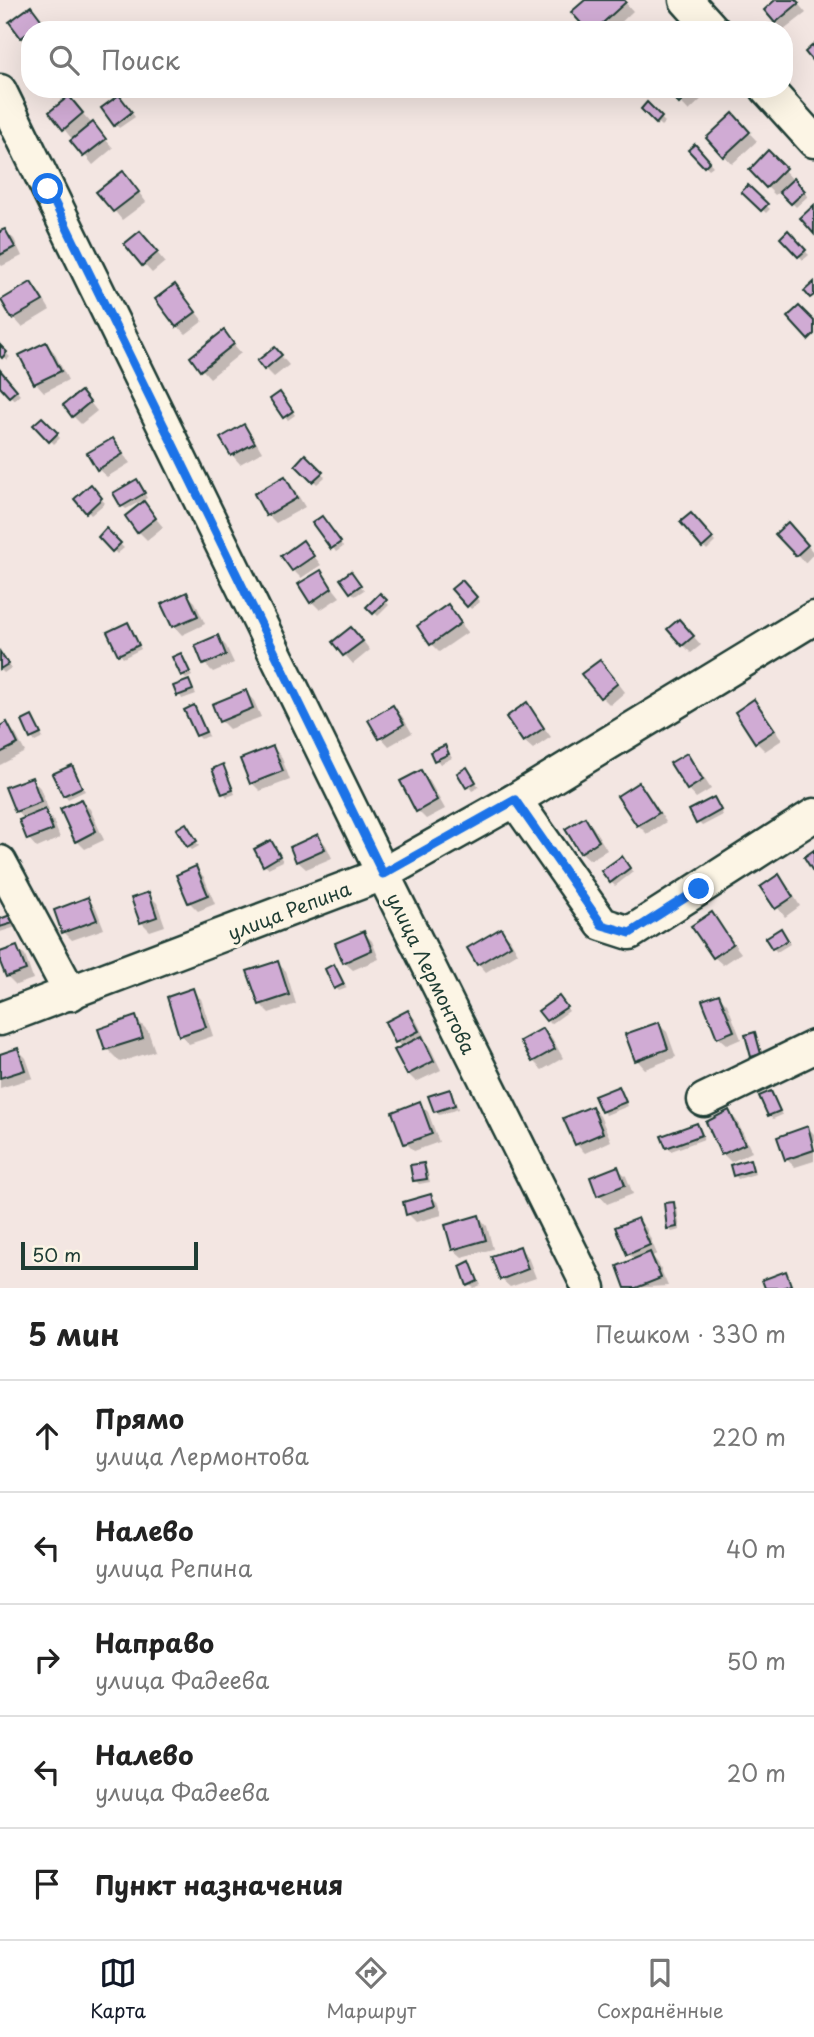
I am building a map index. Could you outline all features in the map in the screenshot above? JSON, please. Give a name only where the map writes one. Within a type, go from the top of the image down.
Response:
[{"type":"street","name":"улица Лермонтова","points":[[0,91],[589,1288]]},
{"type":"street","points":[[775,98],[814,141]]},
{"type":"street","name":"улица Репина","points":[[0,1020],[383,874],[515,800],[814,618]]},
{"type":"street","points":[[515,800],[602,925],[630,933],[814,815]]},
{"type":"street","points":[[0,862],[71,994]]},
{"type":"street","points":[[704,1100],[814,1047]]},
{"type":"building","points":[[585,0],[626,2],[605,21],[579,21],[571,12]]},
{"type":"building","points":[[775,0],[796,0],[799,3],[777,21],[773,21],[764,10]]},
{"type":"building","points":[[31,6],[42,21],[21,21],[21,38],[9,22]]},
{"type":"building","points":[[814,44],[814,63],[805,52]]},
{"type":"building","points":[[66,98],[71,98],[83,113],[63,130],[49,112]]},
{"type":"building","points":[[115,98],[121,98],[132,112],[114,126],[101,108]]},
{"type":"building","points":[[673,98],[685,98],[679,104]]},
{"type":"building","points":[[647,102],[662,117],[656,124],[641,109]]},
{"type":"building","points":[[733,113],[750,132],[723,157],[706,138]]},
{"type":"building","points":[[93,122],[106,139],[83,157],[70,141]]},
{"type":"building","points":[[695,144],[710,161],[704,167],[688,150]]},
{"type":"building","points":[[768,150],[786,168],[766,188],[749,170]]},
{"type":"building","points":[[123,171],[139,192],[113,212],[96,192]]},
{"type":"building","points":[[794,178],[805,191],[791,204],[779,192]]},
{"type":"building","points":[[748,185],[768,204],[761,211],[741,192]]},
{"type":"building","points":[[814,205],[814,234],[800,218]]},
{"type":"building","points":[[5,229],[15,247],[0,255],[0,231]]},
{"type":"building","points":[[788,230],[806,250],[798,257],[780,238]]},
{"type":"building","points":[[140,231],[158,252],[142,266],[124,244]]},
{"type":"building","points":[[31,282],[43,301],[12,319],[1,300]]},
{"type":"building","points":[[814,282],[814,295],[810,298],[804,291]]},
{"type":"building","points":[[175,284],[196,312],[176,327],[155,299]]},
{"type":"building","points":[[799,306],[814,321],[814,334],[808,340],[787,317]]},
{"type":"building","points":[[224,330],[234,344],[200,371],[190,357]]},
{"type":"building","points":[[46,342],[61,371],[34,384],[19,355]]},
{"type":"building","points":[[0,345],[7,352],[2,358],[0,356]]},
{"type":"building","points":[[275,347],[282,355],[264,370],[257,361]]},
{"type":"building","points":[[0,370],[17,390],[9,397],[0,387]]},
{"type":"building","points":[[81,391],[90,402],[72,417],[63,405]]},
{"type":"building","points":[[280,392],[293,411],[283,418],[270,399]]},
{"type":"building","points":[[42,417],[58,433],[49,442],[33,425]]},
{"type":"building","points":[[244,424],[255,443],[231,456],[220,438]]},
{"type":"building","points":[[113,438],[123,454],[97,470],[87,453]]},
{"type":"building","points":[[305,454],[323,472],[312,482],[295,465]]},
{"type":"building","points":[[285,476],[297,498],[266,516],[254,494]]},
{"type":"building","points":[[137,479],[145,493],[121,507],[113,493]]},
{"type":"building","points":[[91,484],[102,498],[86,513],[74,499]]},
{"type":"building","points":[[144,501],[156,518],[137,533],[125,516]]},
{"type":"building","points":[[691,513],[713,538],[702,548],[680,522]]},
{"type":"building","points":[[322,516],[341,542],[331,549],[312,523]]},
{"type":"building","points":[[788,522],[808,545],[796,556],[775,534]]},
{"type":"building","points":[[106,528],[121,543],[112,552],[98,537]]},
{"type":"building","points":[[303,540],[314,556],[292,571],[281,556]]},
{"type":"building","points":[[321,570],[332,588],[310,603],[298,584]]},
{"type":"building","points":[[351,571],[361,585],[350,593],[340,579]]},
{"type":"building","points":[[462,580],[477,597],[467,607],[451,589]]},
{"type":"building","points":[[187,592],[198,616],[172,627],[161,604]]},
{"type":"building","points":[[380,593],[387,600],[373,614],[366,607]]},
{"type":"building","points":[[448,604],[461,623],[430,645],[417,626]]},
{"type":"building","points":[[679,619],[694,636],[682,646],[667,629]]},
{"type":"building","points":[[128,622],[139,645],[118,655],[107,632]]},
{"type":"building","points":[[351,627],[363,641],[343,656],[332,642]]},
{"type":"building","points":[[218,635],[226,655],[203,665],[195,645]]},
{"type":"building","points":[[0,652],[8,664],[0,669]]},
{"type":"building","points":[[181,653],[190,672],[181,676],[172,657]]},
{"type":"building","points":[[600,660],[618,683],[600,698],[581,674]]},
{"type":"building","points":[[189,680],[193,690],[177,696],[173,686]]},
{"type":"building","points":[[246,690],[253,708],[219,722],[212,704]]},
{"type":"building","points":[[754,699],[775,730],[755,743],[735,712]]},
{"type":"building","points":[[527,702],[544,728],[523,742],[506,717]]},
{"type":"building","points":[[194,705],[206,732],[196,736],[184,710]]},
{"type":"building","points":[[393,705],[404,724],[379,739],[368,720]]},
{"type":"building","points":[[32,716],[41,734],[30,739],[22,721]]},
{"type":"building","points":[[7,722],[18,744],[0,753],[0,726]]},
{"type":"building","points":[[445,745],[449,754],[434,761],[430,752]]},
{"type":"building","points":[[273,746],[283,771],[250,784],[240,759]]},
{"type":"building","points":[[687,753],[703,780],[687,790],[670,763]]},
{"type":"building","points":[[223,764],[233,790],[222,794],[212,769]]},
{"type":"building","points":[[72,765],[82,787],[63,796],[52,774]]},
{"type":"building","points":[[467,767],[476,782],[466,788],[457,773]]},
{"type":"building","points":[[421,770],[437,800],[416,812],[400,781]]},
{"type":"building","points":[[32,777],[41,802],[15,812],[5,787]]},
{"type":"building","points":[[639,782],[659,813],[637,826],[617,796]]},
{"type":"building","points":[[714,797],[721,810],[696,824],[689,810]]},
{"type":"building","points":[[81,799],[96,831],[75,842],[60,809]]},
{"type":"building","points":[[45,809],[53,830],[27,840],[19,820]]},
{"type":"building","points":[[585,817],[599,841],[580,853],[565,829]]},
{"type":"building","points":[[186,823],[197,841],[187,847],[176,829]]},
{"type":"building","points":[[318,834],[325,849],[296,862],[290,847]]},
{"type":"building","points":[[271,840],[280,856],[263,866],[254,849]]},
{"type":"building","points":[[814,850],[814,873],[804,857]]},
{"type":"building","points":[[622,856],[630,868],[610,883],[601,871]]},
{"type":"building","points":[[196,866],[208,895],[188,903],[176,875]]},
{"type":"building","points":[[779,874],[793,897],[775,909],[760,887]]},
{"type":"building","points":[[149,892],[157,917],[140,923],[131,898]]},
{"type":"building","points":[[88,897],[97,920],[62,933],[54,910]]},
{"type":"building","points":[[712,912],[733,944],[713,958],[691,926]]},
{"type":"building","points":[[10,915],[13,923],[0,927],[0,919]]},
{"type":"building","points":[[501,928],[511,945],[477,965],[467,948]]},
{"type":"building","points":[[781,928],[788,940],[772,949],[765,938]]},
{"type":"building","points":[[364,931],[372,950],[343,963],[335,943]]},
{"type":"building","points":[[17,946],[26,970],[6,977],[0,962],[0,952]]},
{"type":"building","points":[[278,961],[289,995],[259,1005],[247,971]]},
{"type":"building","points":[[334,964],[344,984],[334,989],[325,969]]},
{"type":"building","points":[[193,988],[206,1027],[179,1036],[167,997]]},
{"type":"building","points":[[719,994],[734,1031],[717,1038],[702,1000]]},
{"type":"building","points":[[559,996],[567,1007],[546,1021],[538,1011]]},
{"type":"building","points":[[408,1010],[419,1031],[395,1043],[385,1022]]},
{"type":"building","points":[[136,1016],[143,1038],[105,1050],[98,1029]]},
{"type":"building","points":[[659,1022],[668,1049],[635,1061],[625,1034]]},
{"type":"building","points":[[543,1028],[555,1049],[532,1062],[520,1041]]},
{"type":"building","points":[[755,1032],[761,1054],[751,1057],[745,1035]]},
{"type":"building","points":[[422,1036],[434,1061],[407,1075],[394,1050]]},
{"type":"building","points":[[18,1048],[25,1070],[0,1078],[0,1054]]},
{"type":"building","points":[[619,1086],[626,1102],[601,1112],[594,1096]]},
{"type":"building","points":[[450,1089],[455,1105],[434,1112],[428,1096]]},
{"type":"building","points":[[771,1091],[780,1111],[768,1116],[759,1096]]},
{"type":"building","points":[[420,1101],[432,1134],[404,1144],[392,1112]]},
{"type":"building","points":[[592,1106],[603,1133],[575,1145],[563,1118]]},
{"type":"building","points":[[729,1110],[745,1144],[721,1155],[706,1122]]},
{"type":"building","points":[[697,1123],[702,1135],[666,1148],[661,1136]]},
{"type":"building","points":[[808,1126],[814,1150],[785,1160],[777,1137]]},
{"type":"building","points":[[750,1159],[753,1170],[733,1176],[730,1165]]},
{"type":"building","points":[[424,1163],[427,1179],[413,1181],[410,1165]]},
{"type":"building","points":[[618,1166],[625,1185],[597,1196],[590,1177]]},
{"type":"building","points":[[431,1194],[435,1206],[406,1215],[403,1202]]},
{"type":"building","points":[[674,1202],[677,1227],[667,1229],[664,1203]]},
{"type":"building","points":[[479,1215],[486,1240],[452,1250],[445,1225]]},
{"type":"building","points":[[638,1218],[650,1245],[627,1255],[615,1227]]},
{"type":"building","points":[[520,1246],[528,1269],[500,1280],[491,1256]]},
{"type":"building","points":[[650,1252],[661,1278],[636,1288],[625,1288],[617,1266]]},
{"type":"building","points":[[470,1261],[478,1281],[467,1286],[460,1266]]},
{"type":"building","points":[[786,1271],[791,1285],[765,1288],[762,1280]]},
{"type":"route","points":[[48,189],[383,874],[515,800],[602,925],[630,933],[699,889]]}]
